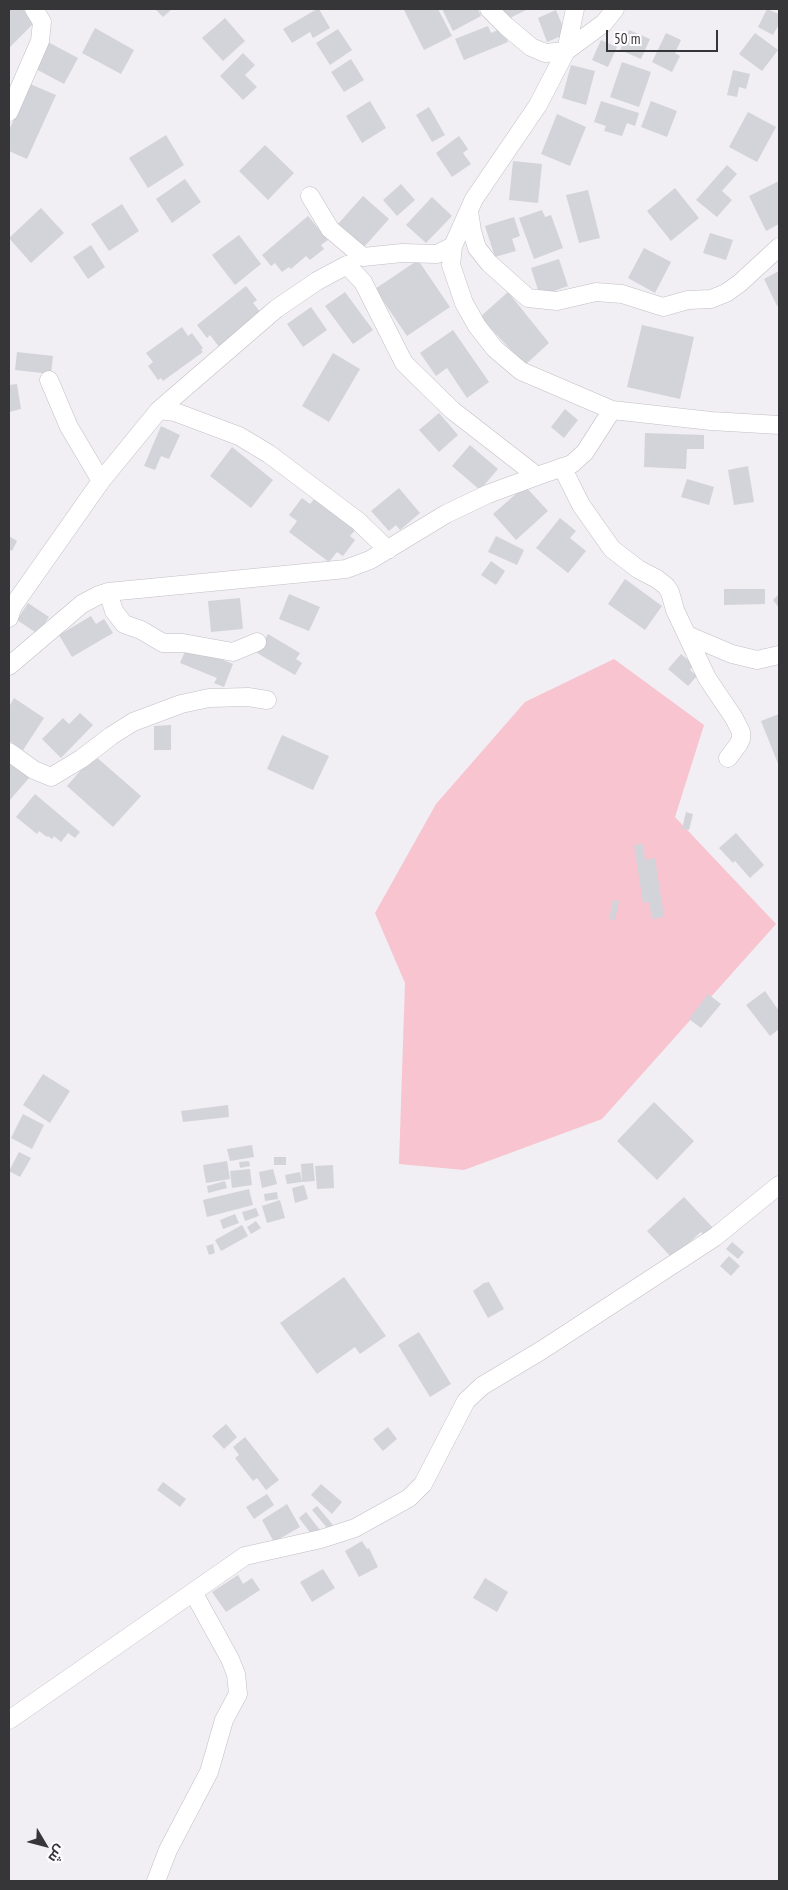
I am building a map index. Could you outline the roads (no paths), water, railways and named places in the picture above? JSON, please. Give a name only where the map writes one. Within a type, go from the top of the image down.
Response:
[{"type":"street","points":[[9,112],[40,41],[42,22],[34,9]]},
{"type":"street","points":[[489,9],[530,47],[546,53],[566,51],[604,23],[615,9]]},
{"type":"street","points":[[575,9],[566,51],[538,105],[474,199],[453,246],[451,265],[464,303],[495,349],[521,371],[612,410],[710,421],[779,424]]},
{"type":"street","points":[[310,196],[330,229],[362,257],[402,253],[437,254],[453,246]]},
{"type":"street","points":[[469,211],[477,248],[489,263],[528,298],[557,300],[596,292],[622,294],[663,307],[688,300],[711,298],[726,293],[740,283],[779,247]]},
{"type":"street","points":[[10,608],[100,481],[159,410],[276,309],[317,281],[347,266],[363,282],[404,363],[452,410],[537,476]]},
{"type":"street","points":[[49,380],[69,427],[100,481]]},
{"type":"street","points":[[159,410],[175,412],[239,436],[269,454],[358,520],[388,550]]},
{"type":"street","points":[[9,666],[82,604],[108,592],[346,568],[370,560],[446,514],[488,494],[572,464],[585,452],[612,410]]},
{"type":"street","points":[[562,467],[581,505],[612,549],[638,569],[666,586],[670,592],[675,610],[708,678],[741,732],[741,739],[728,758]]},
{"type":"street","points":[[108,592],[114,611],[124,624],[141,630],[163,643],[183,643],[233,652],[257,642]]},
{"type":"street","points":[[687,635],[732,654],[758,660],[779,655]]},
{"type":"street","points":[[9,752],[34,770],[51,777],[81,759],[133,722],[181,704],[210,698],[248,697],[267,700]]},
{"type":"street","points":[[9,1720],[245,1556],[321,1539],[355,1528],[409,1498],[423,1484],[466,1401],[482,1386],[542,1350],[715,1236],[779,1185]]},
{"type":"street","points":[[156,1881],[168,1850],[209,1772],[224,1720],[238,1694],[236,1674],[230,1659],[193,1592]]}]
